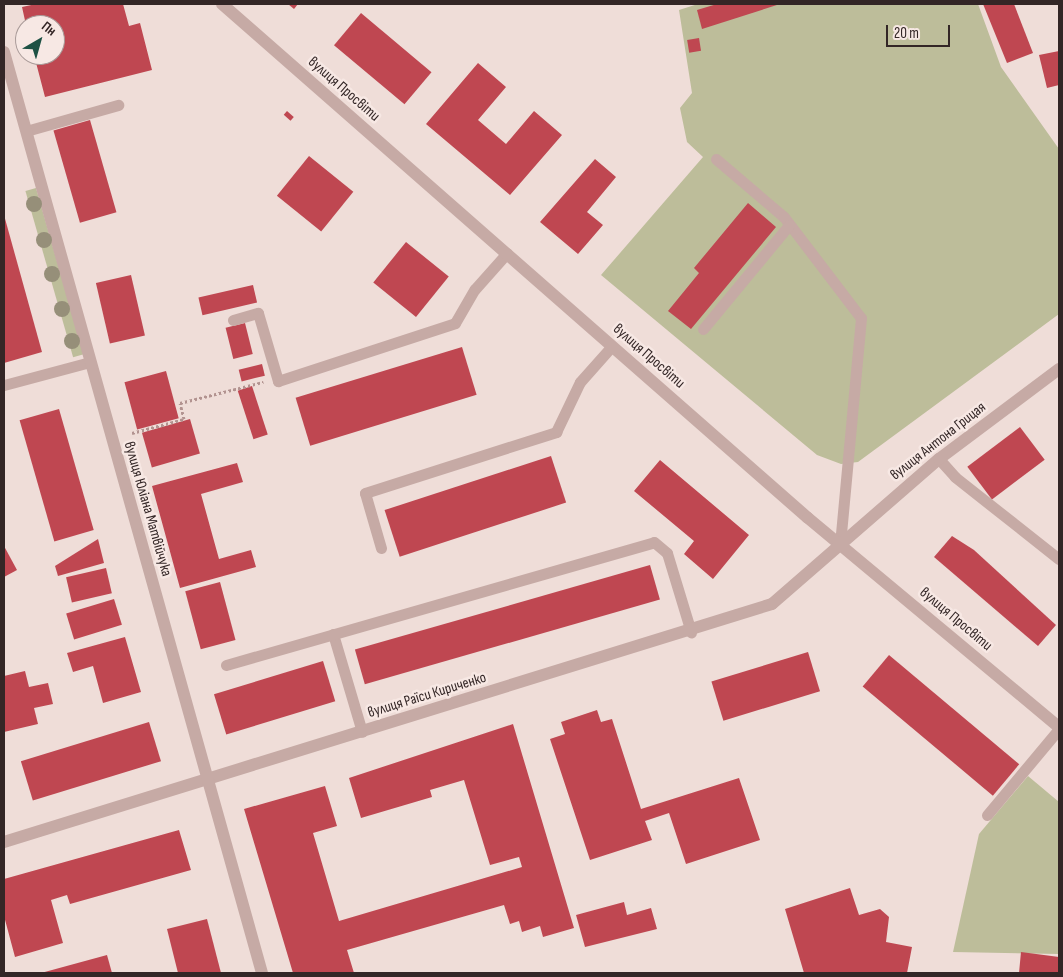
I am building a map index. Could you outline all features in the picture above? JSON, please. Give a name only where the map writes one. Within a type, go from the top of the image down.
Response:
[{"type":"street","name":"вулиця Просвіти","points":[[222,4],[612,346],[840,543],[1059,728]]},
{"type":"street","name":"вулиця Юліана Матвійчука","points":[[4,52],[262,973]]},
{"type":"street","name":"вулиця Антона Грицая","points":[[840,543],[939,458],[1059,369]]},
{"type":"street","name":"вулиця Раїси Кириченко","points":[[4,842],[691,632],[772,604],[840,543]]},
{"type":"lane","points":[[26,131],[118,105]]},
{"type":"lane","points":[[716,159],[789,225],[861,318],[840,543]]},
{"type":"lane","points":[[703,329],[789,225]]},
{"type":"lane","points":[[233,320],[258,313],[278,381],[455,323],[475,289],[507,253]]},
{"type":"lane","points":[[381,548],[365,492],[556,432],[580,382],[612,346]]},
{"type":"lane","points":[[4,385],[90,362]]},
{"type":"lane","points":[[939,458],[955,477],[1059,559]]},
{"type":"lane","points":[[226,665],[654,542],[667,553],[691,632]]},
{"type":"lane","points":[[333,634],[362,732]]},
{"type":"lane","points":[[988,815],[1059,728]]},
{"type":"path","points":[[132,433],[184,419],[180,403],[278,381]]},
{"type":"green space","points":[[698,4],[978,4],[1001,67],[1059,149],[1059,314],[858,462],[841,464],[817,455],[601,275],[703,157],[687,142],[680,108],[692,93],[679,10]]},
{"type":"green space","points":[[36,188],[84,354],[73,357],[25,191]]},
{"type":"green space","points":[[1028,776],[1059,802],[1059,954],[953,952],[979,834]]},
{"type":"building","points":[[36,4],[123,4],[129,26],[140,23],[152,70],[45,97],[37,65],[65,65],[65,15],[24,15],[22,7]]},
{"type":"building","points":[[288,4],[298,4],[294,9]]},
{"type":"building","points":[[717,4],[780,4],[702,29],[697,10]]},
{"type":"building","points":[[983,4],[1014,4],[1033,53],[1007,63]]},
{"type":"building","points":[[361,13],[431,72],[404,104],[334,45]]},
{"type":"building","points":[[699,38],[701,51],[689,53],[687,40]]},
{"type":"building","points":[[1059,51],[1059,85],[1047,88],[1039,55]]},
{"type":"building","points":[[478,63],[506,87],[478,120],[506,144],[534,111],[562,135],[510,195],[426,124]]},
{"type":"building","points":[[287,111],[294,117],[291,121],[284,115]]},
{"type":"building","points":[[90,120],[116,212],[80,223],[53,130]]},
{"type":"building","points":[[309,156],[353,192],[321,232],[277,196]]},
{"type":"building","points":[[595,159],[616,177],[587,212],[603,225],[578,254],[540,222]]},
{"type":"building","points":[[748,203],[776,227],[691,329],[668,311],[699,273],[694,268]]},
{"type":"building","points":[[4,215],[42,352],[4,363]]},
{"type":"building","points":[[406,242],[449,277],[416,317],[373,282]]},
{"type":"building","points":[[131,275],[145,335],[110,344],[96,283]]},
{"type":"building","points":[[253,285],[257,303],[202,315],[198,298]]},
{"type":"building","points":[[245,323],[253,354],[233,359],[226,328]]},
{"type":"building","points":[[462,347],[477,395],[310,446],[296,398]]},
{"type":"building","points":[[262,364],[265,376],[242,381],[239,370]]},
{"type":"building","points":[[166,371],[179,418],[137,429],[124,382]]},
{"type":"building","points":[[252,386],[268,435],[253,439],[238,391]]},
{"type":"building","points":[[59,409],[94,530],[54,541],[20,420]]},
{"type":"building","points":[[190,419],[200,454],[152,467],[142,433]]},
{"type":"building","points":[[1020,427],[1045,460],[992,499],[967,467]]},
{"type":"building","points":[[551,456],[566,503],[400,557],[385,510]]},
{"type":"building","points":[[660,460],[749,535],[713,579],[684,554],[694,541],[634,491]]},
{"type":"building","points":[[237,463],[243,482],[201,494],[219,559],[251,550],[256,567],[180,588],[152,486]]},
{"type":"building","points":[[952,536],[974,550],[1056,625],[1038,646],[934,557]]},
{"type":"building","points":[[98,539],[104,563],[58,576],[55,566]]},
{"type":"building","points":[[4,546],[17,570],[4,577]]},
{"type":"building","points":[[650,565],[660,600],[365,684],[355,650]]},
{"type":"building","points":[[106,568],[112,593],[72,603],[66,577]]},
{"type":"building","points":[[220,582],[236,640],[201,649],[185,591]]},
{"type":"building","points":[[114,599],[122,625],[74,639],[66,614]]},
{"type":"building","points":[[125,637],[141,692],[103,703],[93,666],[73,672],[67,653]]},
{"type":"building","points":[[808,652],[820,691],[723,721],[711,682]]},
{"type":"building","points":[[889,655],[1019,764],[993,796],[863,686]]},
{"type":"building","points":[[323,661],[335,701],[226,734],[214,694]]},
{"type":"building","points":[[25,671],[29,687],[48,683],[53,704],[34,708],[38,724],[4,732],[4,676]]},
{"type":"building","points":[[597,710],[601,722],[612,719],[641,809],[739,778],[760,840],[686,864],[669,813],[645,821],[652,840],[590,860],[550,739],[565,734],[561,722]]},
{"type":"building","points":[[149,722],[161,761],[33,800],[21,761]]},
{"type":"building","points":[[513,724],[574,928],[543,937],[540,926],[522,932],[519,921],[510,924],[504,905],[347,950],[354,973],[293,973],[244,809],[325,786],[337,826],[313,833],[339,921],[522,867],[519,857],[490,865],[464,780],[430,790],[432,797],[361,818],[349,778]]},
{"type":"building","points":[[179,830],[191,870],[70,904],[67,895],[51,900],[63,943],[15,957],[4,916],[4,879]]},
{"type":"building","points":[[850,888],[859,915],[880,909],[889,917],[886,942],[912,947],[907,973],[804,973],[785,909]]},
{"type":"building","points":[[624,902],[627,915],[651,908],[657,929],[585,947],[576,915]]},
{"type":"building","points":[[207,919],[221,973],[178,973],[167,929]]},
{"type":"building","points":[[1021,952],[1059,957],[1059,973],[1019,973]]},
{"type":"building","points":[[107,955],[112,973],[41,973]]}]
